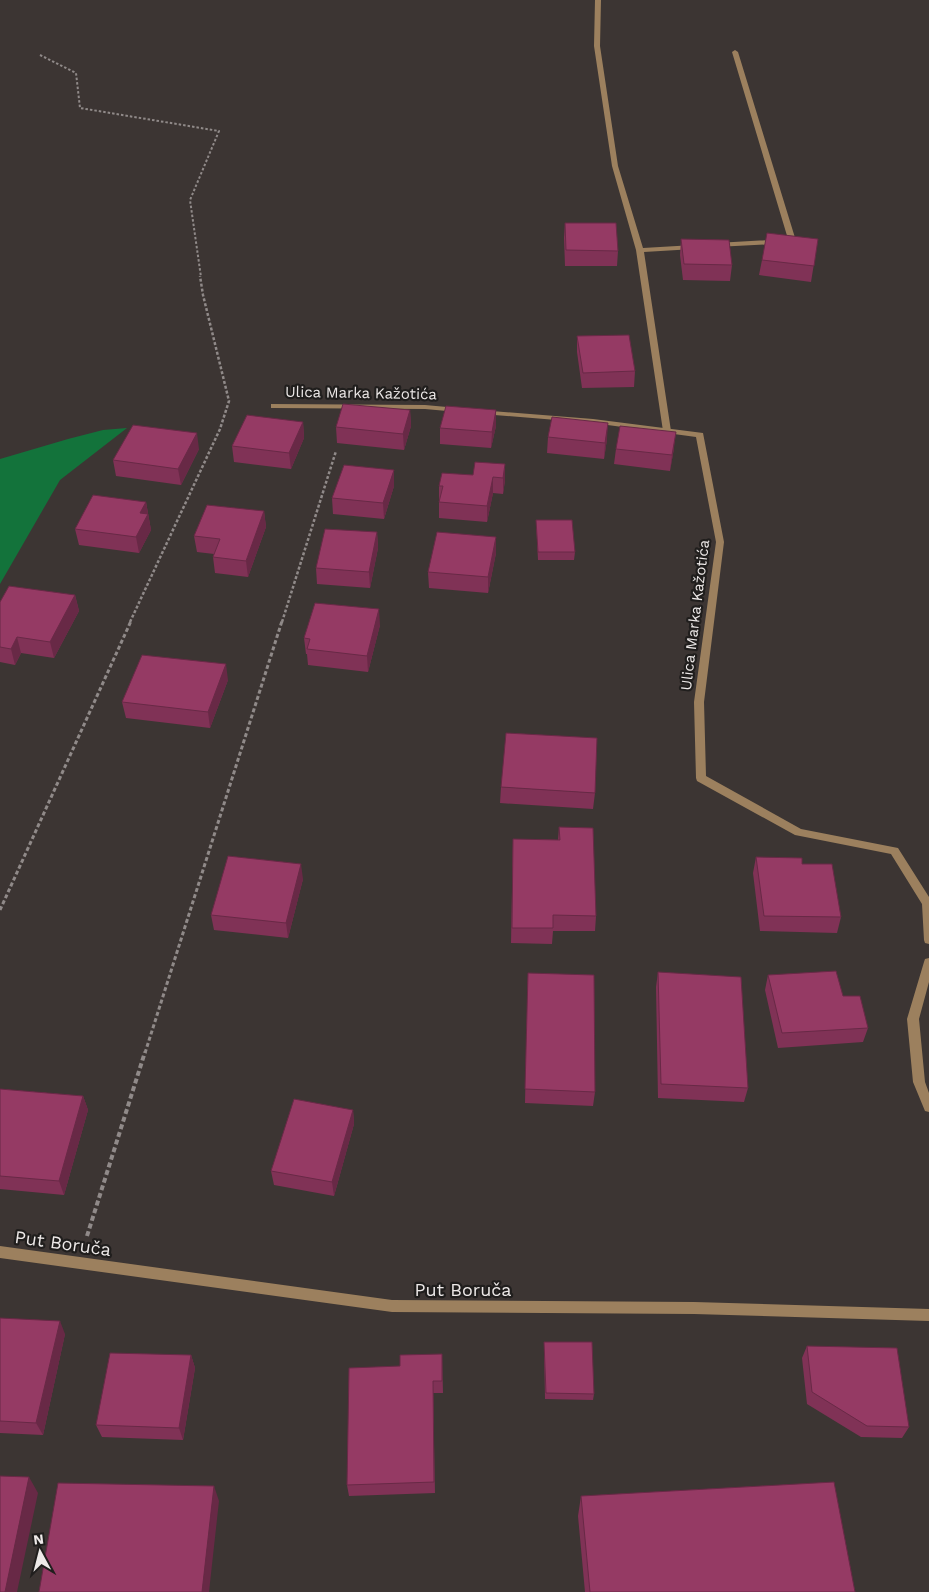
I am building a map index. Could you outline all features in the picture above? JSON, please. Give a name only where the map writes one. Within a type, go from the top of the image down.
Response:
[{"type":"street","points":[[598,0],[597,46],[615,166],[640,250],[667,431]]},
{"type":"street","points":[[640,250],[792,240],[735,52]]},
{"type":"street","name":"Ulica Marka Kažotića","points":[[274,406],[425,407],[464,410]]},
{"type":"street","name":"Ulica Marka Kažotića","points":[[474,411],[593,421],[700,435],[720,542],[699,702],[701,778],[800,832],[894,851],[928,902]]},
{"type":"street","points":[[928,902],[929,940]]},
{"type":"street","points":[[929,962],[913,1019],[919,1082],[929,1107]]},
{"type":"street","name":"Put Boruča","points":[[0,1252],[392,1306],[694,1308],[929,1315]]},
{"type":"path","points":[[0,910],[118,648],[220,429],[229,401],[203,295],[190,200],[219,131],[80,108],[76,72],[40,55]]},
{"type":"path","points":[[78,1263],[336,451]]},
{"type":"green space","points":[[127,428],[60,480],[0,584],[0,459],[103,430]]},
{"type":"building","points":[[565,223],[616,223],[618,251],[566,250]]},
{"type":"building","points":[[767,233],[818,239],[814,266],[762,260]]},
{"type":"building","points":[[681,239],[729,240],[732,265],[684,264]]},
{"type":"building","points":[[629,335],[635,371],[583,373],[577,336]]},
{"type":"building","points":[[343,404],[410,410],[403,434],[336,427]]},
{"type":"building","points":[[446,406],[496,410],[492,432],[440,428]]},
{"type":"building","points":[[247,415],[303,422],[289,453],[232,446]]},
{"type":"building","points":[[552,417],[608,423],[605,443],[548,437]]},
{"type":"building","points":[[133,425],[197,433],[178,469],[113,460]]},
{"type":"building","points":[[620,426],[676,432],[672,455],[616,449]]},
{"type":"building","points":[[475,462],[505,464],[503,478],[493,477],[487,506],[439,502],[443,486],[439,486],[442,473],[473,475]]},
{"type":"building","points":[[344,465],[394,470],[383,503],[332,498]]},
{"type":"building","points":[[93,495],[146,502],[140,513],[148,514],[136,537],[75,529]]},
{"type":"building","points":[[207,505],[264,511],[246,561],[213,557],[220,539],[194,536]]},
{"type":"building","points":[[536,520],[572,520],[575,552],[538,552]]},
{"type":"building","points":[[325,529],[377,532],[369,572],[316,568]]},
{"type":"building","points":[[437,532],[496,537],[488,577],[428,572]]},
{"type":"building","points":[[9,586],[75,595],[50,642],[17,637],[11,649],[0,647],[0,602]]},
{"type":"building","points":[[315,603],[379,609],[367,656],[307,649],[310,639],[304,638]]},
{"type":"building","points":[[142,655],[226,664],[208,712],[122,702]]},
{"type":"building","points":[[506,733],[597,738],[595,793],[501,787]]},
{"type":"building","points":[[559,827],[593,828],[596,916],[553,915],[553,928],[512,928],[513,839],[560,840]]},
{"type":"building","points":[[228,856],[301,864],[286,923],[211,915]]},
{"type":"building","points":[[756,857],[802,858],[802,864],[832,864],[841,917],[764,916]]},
{"type":"building","points":[[836,971],[843,996],[860,996],[868,1028],[782,1033],[768,975]]},
{"type":"building","points":[[658,972],[741,977],[748,1088],[661,1084]]},
{"type":"building","points":[[528,973],[594,975],[595,1092],[525,1089]]},
{"type":"building","points":[[0,1089],[83,1096],[59,1181],[0,1176]]},
{"type":"building","points":[[294,1099],[353,1110],[332,1182],[271,1171]]},
{"type":"building","points":[[0,1318],[60,1321],[36,1423],[0,1421]]},
{"type":"building","points":[[544,1342],[592,1342],[594,1394],[546,1393]]},
{"type":"building","points":[[807,1346],[897,1348],[909,1427],[867,1426],[812,1392]]},
{"type":"building","points":[[110,1353],[191,1355],[179,1428],[96,1425]]},
{"type":"building","points":[[442,1354],[442,1381],[433,1381],[434,1482],[347,1485],[349,1368],[400,1366],[400,1355]]},
{"type":"building","points":[[0,1476],[29,1477],[5,1592],[0,1592]]},
{"type":"building","points":[[834,1482],[855,1592],[590,1592],[581,1496]]},
{"type":"building","points":[[58,1483],[214,1486],[202,1592],[39,1592]]}]
